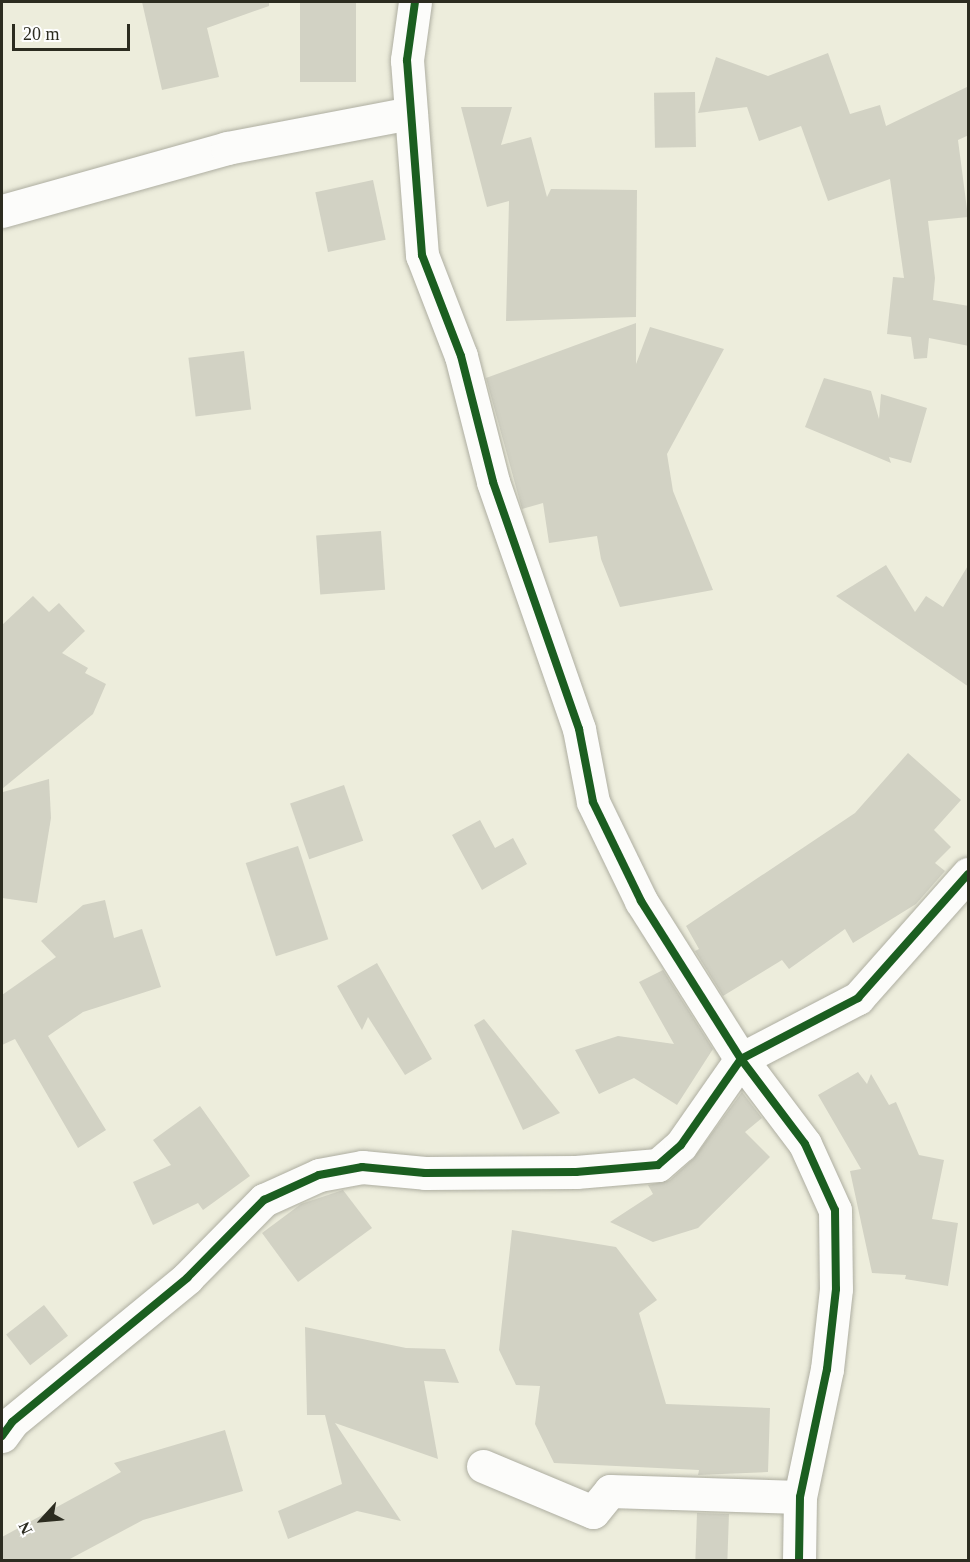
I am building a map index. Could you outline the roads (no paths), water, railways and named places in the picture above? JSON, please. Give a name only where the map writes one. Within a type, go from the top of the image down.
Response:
[{"type":"street","points":[[415,2],[407,60],[422,255],[461,356],[493,482],[579,729],[593,802],[641,901],[741,1059],[804,1144],[835,1210],[836,1289],[827,1370],[800,1497],[799,1560]]},
{"type":"street","points":[[2,211],[227,148],[411,113]]},
{"type":"street","points":[[5,1424],[187,1278],[264,1200],[319,1174],[362,1167],[425,1173],[576,1172],[658,1165],[681,1145],[741,1059],[858,998],[969,874]]},
{"type":"street","points":[[483,1466],[593,1512],[610,1491],[800,1497]]}]
